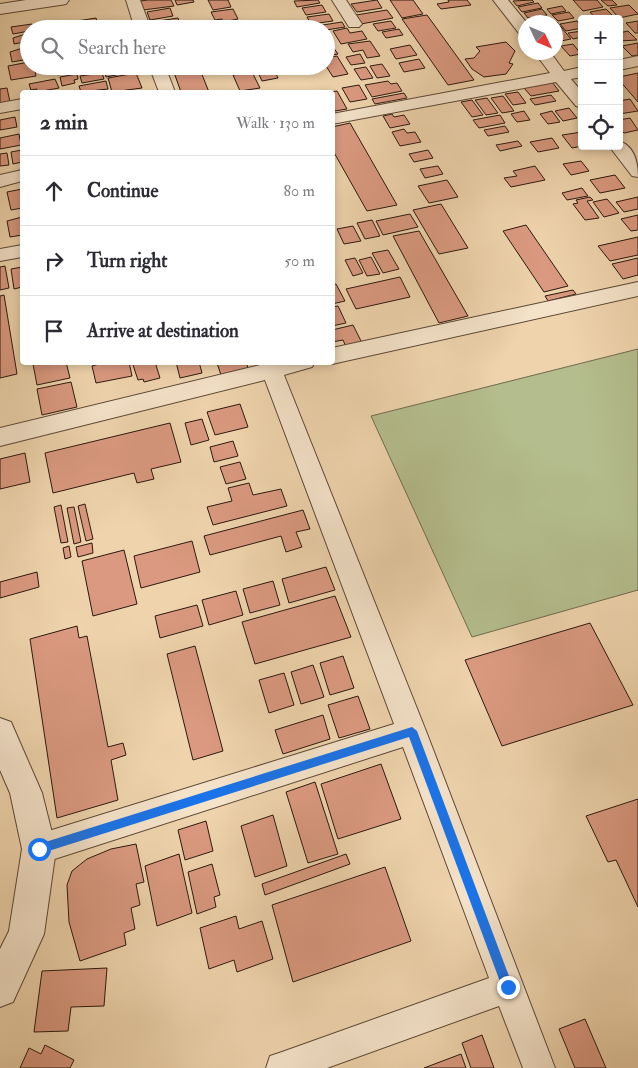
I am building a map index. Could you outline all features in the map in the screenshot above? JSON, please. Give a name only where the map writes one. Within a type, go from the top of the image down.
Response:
[{"type":"street","points":[[0,9],[60,0]]},
{"type":"street","points":[[133,0],[140,20]]},
{"type":"street","points":[[340,0],[354,24]]},
{"type":"street","points":[[500,0],[518,23]]},
{"type":"street","points":[[547,60],[578,98]]},
{"type":"street","points":[[623,64],[638,61]]},
{"type":"street","points":[[335,118],[578,73]]},
{"type":"street","points":[[161,75],[166,90]]},
{"type":"street","points":[[0,108],[20,104]]},
{"type":"street","points":[[620,150],[638,172]]},
{"type":"street","points":[[0,180],[20,176]]},
{"type":"street","points":[[0,255],[20,250]]},
{"type":"street","points":[[335,355],[638,289]]},
{"type":"street","points":[[0,437],[270,366],[412,731],[539,1068]]},
{"type":"street","points":[[39,849],[412,731]]},
{"type":"street","points":[[0,733],[26,792],[39,849],[26,934],[0,989]]},
{"type":"street","points":[[282,1068],[508,987]]},
{"type":"green space","points":[[638,349],[638,590],[472,637],[371,416]]},
{"type":"building","points":[[171,0],[174,6],[143,10],[140,1]]},
{"type":"building","points":[[175,0],[193,0],[194,2],[177,5]]},
{"type":"building","points":[[208,0],[228,0],[231,7],[213,10]]},
{"type":"building","points":[[318,0],[320,3],[297,7],[294,1]]},
{"type":"building","points":[[377,0],[382,8],[357,12],[351,4]]},
{"type":"building","points":[[390,0],[413,0],[423,14],[402,18]]},
{"type":"building","points":[[448,0],[467,0],[471,5],[441,9],[437,4],[449,2]]},
{"type":"building","points":[[532,0],[534,2],[517,6],[513,1]]},
{"type":"building","points":[[573,0],[597,0],[603,7],[583,11]]},
{"type":"building","points":[[601,0],[612,0],[617,5],[608,6]]},
{"type":"building","points":[[538,3],[542,8],[522,12],[518,7]]},
{"type":"building","points":[[322,5],[326,12],[306,15],[302,8]]},
{"type":"building","points":[[629,5],[638,14],[623,17],[623,15],[616,15],[610,8]]},
{"type":"building","points":[[562,6],[566,11],[551,14],[547,9]]},
{"type":"building","points":[[170,8],[173,16],[150,20],[147,12]]},
{"type":"building","points":[[233,9],[238,19],[215,20],[211,12]]},
{"type":"building","points":[[542,9],[547,15],[526,15],[524,13]]},
{"type":"building","points":[[606,9],[612,15],[593,15],[590,12]]},
{"type":"building","points":[[387,10],[393,18],[361,24],[356,15]]},
{"type":"building","points":[[569,12],[574,18],[563,20],[563,15],[552,15]]},
{"type":"building","points":[[329,14],[332,20],[309,20],[307,17]]},
{"type":"building","points":[[427,15],[474,80],[448,85],[402,19]]},
{"type":"building","points":[[391,21],[396,28],[378,31],[373,24]]},
{"type":"building","points":[[577,21],[578,29],[566,31],[563,23]]},
{"type":"building","points":[[638,21],[638,33],[635,33],[626,23]]},
{"type":"building","points":[[342,22],[345,27],[335,29],[335,23]]},
{"type":"building","points":[[20,26],[20,33],[13,34],[11,27]]},
{"type":"building","points":[[347,28],[350,33],[362,31],[367,39],[341,44],[335,34],[335,31]]},
{"type":"building","points":[[399,29],[403,35],[386,38],[382,32]]},
{"type":"building","points":[[563,29],[571,39],[563,41]]},
{"type":"building","points":[[628,31],[637,40],[623,41],[623,32]]},
{"type":"building","points":[[578,32],[578,38],[573,39],[568,33]]},
{"type":"building","points":[[20,36],[20,43],[14,44],[13,38]]},
{"type":"building","points":[[370,41],[380,56],[367,58],[363,50],[353,52],[348,44]]},
{"type":"building","points":[[506,42],[515,51],[509,63],[513,64],[506,74],[484,77],[472,69],[465,59],[474,58],[480,51],[476,47]]},
{"type":"building","points":[[638,43],[638,55],[632,56],[623,46]]},
{"type":"building","points":[[573,44],[578,50],[578,55],[570,56],[563,46]]},
{"type":"building","points":[[410,45],[417,55],[396,59],[390,49]]},
{"type":"building","points":[[20,49],[20,61],[12,62],[10,52]]},
{"type":"building","points":[[360,54],[365,63],[351,65],[346,57]]},
{"type":"building","points":[[335,56],[337,56],[348,74],[333,77],[332,75],[335,75]]},
{"type":"building","points":[[419,59],[425,68],[404,72],[399,63]]},
{"type":"building","points":[[20,64],[20,75],[36,76],[11,80],[8,66]]},
{"type":"building","points":[[382,64],[390,76],[377,78],[370,66]]},
{"type":"building","points":[[366,67],[373,78],[361,80],[354,69]]},
{"type":"building","points":[[638,73],[638,102],[623,85],[623,76]]},
{"type":"building","points":[[77,75],[78,79],[74,80],[75,83],[62,86],[60,77]]},
{"type":"building","points":[[103,75],[104,79],[82,83],[80,76]]},
{"type":"building","points":[[137,75],[142,88],[111,90],[108,78]]},
{"type":"building","points":[[175,75],[202,75],[208,90],[180,90]]},
{"type":"building","points":[[233,75],[254,75],[260,88],[247,90],[240,90]]},
{"type":"building","points":[[259,75],[276,75],[278,78],[262,81]]},
{"type":"building","points":[[55,79],[59,88],[31,90],[29,84]]},
{"type":"building","points":[[106,81],[108,89],[80,90],[79,86]]},
{"type":"building","points":[[388,81],[391,84],[397,83],[402,91],[372,97],[365,85]]},
{"type":"building","points":[[552,82],[559,91],[531,96],[524,88]]},
{"type":"building","points":[[359,85],[367,99],[350,102],[342,88]]},
{"type":"building","points":[[7,88],[10,102],[0,104],[0,89]]},
{"type":"building","points":[[335,91],[337,91],[347,109],[335,111]]},
{"type":"building","points":[[518,92],[526,103],[513,105],[505,94]]},
{"type":"building","points":[[404,93],[407,98],[375,104],[372,99]]},
{"type":"building","points":[[551,95],[556,101],[535,105],[530,99]]},
{"type":"building","points":[[503,96],[514,111],[502,113],[491,98]]},
{"type":"building","points":[[487,98],[498,113],[486,115],[475,100]]},
{"type":"building","points":[[630,99],[638,111],[623,113],[623,100]]},
{"type":"building","points":[[472,100],[483,115],[472,117],[461,102]]},
{"type":"building","points":[[569,108],[577,118],[563,121],[555,111]]},
{"type":"building","points":[[524,111],[530,120],[517,122],[511,114]]},
{"type":"building","points":[[552,111],[560,122],[548,124],[540,114]]},
{"type":"building","points":[[392,114],[394,117],[404,115],[410,124],[390,128],[383,116]]},
{"type":"building","points":[[500,115],[505,123],[479,128],[473,120]]},
{"type":"building","points":[[15,117],[17,127],[0,130],[0,120]]},
{"type":"building","points":[[630,118],[638,130],[624,133],[623,119]]},
{"type":"building","points":[[350,123],[397,205],[367,211],[335,154],[335,126]]},
{"type":"building","points":[[505,126],[509,132],[488,136],[484,130]]},
{"type":"building","points":[[404,129],[407,133],[415,132],[421,142],[400,146],[392,132]]},
{"type":"building","points":[[578,133],[578,147],[572,148],[562,135]]},
{"type":"building","points":[[19,134],[20,145],[0,149],[0,138]]},
{"type":"building","points":[[552,138],[559,148],[538,152],[530,142]]},
{"type":"building","points":[[518,141],[522,146],[500,151],[496,145]]},
{"type":"building","points":[[20,150],[20,162],[13,164],[11,152]]},
{"type":"building","points":[[428,150],[433,158],[414,162],[409,154]]},
{"type":"building","points":[[7,153],[9,165],[0,166],[0,154]]},
{"type":"building","points":[[581,161],[589,171],[571,175],[563,164]]},
{"type":"building","points":[[438,166],[443,174],[425,178],[420,169]]},
{"type":"building","points":[[535,166],[545,180],[511,187],[504,178],[517,176],[513,171]]},
{"type":"building","points":[[615,175],[625,188],[600,193],[590,180]]},
{"type":"building","points":[[447,180],[458,197],[429,203],[418,186]]},
{"type":"building","points":[[582,188],[588,196],[567,200],[562,193]]},
{"type":"building","points":[[20,189],[20,208],[11,210],[7,192]]},
{"type":"building","points":[[590,197],[593,200],[587,201],[599,218],[585,220],[573,204],[578,203],[576,200]]},
{"type":"building","points":[[638,197],[638,209],[624,212],[616,202]]},
{"type":"building","points":[[607,199],[619,213],[604,217],[593,202]]},
{"type":"building","points":[[441,204],[468,248],[439,254],[413,210]]},
{"type":"building","points":[[410,214],[418,227],[383,235],[376,221]]},
{"type":"building","points":[[638,215],[638,230],[631,231],[621,219]]},
{"type":"building","points":[[20,218],[20,235],[10,237],[7,221]]},
{"type":"building","points":[[372,220],[380,236],[365,239],[357,223]]},
{"type":"building","points":[[526,225],[568,286],[544,292],[503,231]]},
{"type":"building","points":[[353,226],[361,241],[344,244],[337,229]]},
{"type":"building","points":[[419,231],[468,316],[439,323],[393,236]]},
{"type":"building","points":[[638,237],[638,255],[610,261],[598,246]]},
{"type":"building","points":[[388,250],[399,269],[383,273],[372,253]]},
{"type":"building","points":[[371,257],[380,274],[367,276],[359,260]]},
{"type":"building","points":[[355,258],[363,273],[353,276],[345,260]]},
{"type":"building","points":[[638,258],[638,275],[623,279],[612,264]]},
{"type":"building","points":[[5,266],[9,288],[0,290],[0,267]]},
{"type":"building","points":[[20,267],[20,288],[14,289],[11,269]]},
{"type":"building","points":[[400,277],[410,297],[356,309],[346,289]]},
{"type":"building","points":[[336,284],[345,301],[335,303]]},
{"type":"building","points":[[573,290],[576,294],[548,301],[545,296]]},
{"type":"building","points":[[4,295],[17,374],[0,378],[0,296]]},
{"type":"building","points":[[335,306],[338,306],[346,323],[335,325]]},
{"type":"building","points":[[353,325],[363,345],[347,349],[343,340],[335,341],[335,329]]},
{"type":"building","points":[[33,365],[67,365],[70,378],[37,385]]},
{"type":"building","points":[[130,365],[132,376],[96,383],[92,366]]},
{"type":"building","points":[[133,365],[156,365],[160,378],[144,382],[143,379],[138,380]]},
{"type":"building","points":[[177,365],[200,365],[202,373],[180,378]]},
{"type":"building","points":[[218,365],[247,365],[248,368],[221,375]]},
{"type":"building","points":[[71,382],[77,407],[42,415],[37,389]]},
{"type":"building","points":[[240,404],[248,427],[215,435],[207,412]]},
{"type":"building","points":[[202,419],[209,440],[191,445],[185,423]]},
{"type":"building","points":[[170,423],[181,462],[151,469],[154,479],[137,483],[134,473],[53,493],[45,453]]},
{"type":"building","points":[[233,441],[238,456],[214,462],[210,447]]},
{"type":"building","points":[[25,453],[30,482],[0,489],[0,459]]},
{"type":"building","points":[[240,462],[246,479],[226,484],[220,467]]},
{"type":"building","points":[[249,483],[253,495],[281,489],[287,506],[213,525],[207,507],[232,501],[228,488]]},
{"type":"building","points":[[85,504],[93,539],[86,541],[78,506]]},
{"type":"building","points":[[61,505],[68,542],[61,543],[54,507]]},
{"type":"building","points":[[74,507],[81,542],[74,544],[67,508]]},
{"type":"building","points":[[303,510],[310,529],[296,532],[302,547],[286,552],[281,536],[210,555],[204,536]]},
{"type":"building","points":[[192,541],[200,572],[141,588],[134,556]]},
{"type":"building","points":[[92,543],[93,553],[78,557],[76,547]]},
{"type":"building","points":[[69,546],[71,557],[65,559],[63,548]]},
{"type":"building","points":[[124,550],[137,604],[93,616],[82,561]]},
{"type":"building","points":[[326,567],[335,590],[289,603],[282,579]]},
{"type":"building","points":[[37,572],[39,587],[0,598],[0,582]]},
{"type":"building","points":[[273,581],[280,605],[250,613],[243,589]]},
{"type":"building","points":[[236,591],[243,615],[209,625],[202,600]]},
{"type":"building","points":[[335,596],[351,637],[255,664],[242,622]]},
{"type":"building","points":[[197,605],[203,626],[160,638],[155,616]]},
{"type":"building","points":[[590,623],[633,705],[502,746],[465,660]]},
{"type":"building","points":[[77,626],[79,638],[87,636],[108,747],[123,743],[126,755],[111,760],[118,800],[57,818],[30,639]]},
{"type":"building","points":[[195,646],[223,751],[193,760],[167,654]]},
{"type":"building","points":[[343,656],[354,688],[330,695],[320,663]]},
{"type":"building","points":[[313,665],[324,697],[301,704],[291,672]]},
{"type":"building","points":[[284,673],[294,705],[269,713],[259,680]]},
{"type":"building","points":[[358,696],[370,729],[339,738],[328,705]]},
{"type":"building","points":[[323,715],[330,739],[283,754],[275,730]]},
{"type":"building","points":[[381,764],[401,819],[338,839],[321,784]]},
{"type":"building","points":[[315,782],[338,854],[308,863],[286,792]]},
{"type":"building","points":[[638,799],[638,907],[616,860],[608,862],[586,816]]},
{"type":"building","points":[[273,815],[287,866],[255,877],[241,826]]},
{"type":"building","points":[[206,821],[213,851],[185,860],[178,830]]},
{"type":"building","points":[[136,844],[144,882],[136,884],[140,905],[131,908],[135,929],[124,933],[126,945],[80,961],[69,922],[67,885],[72,871],[87,859],[111,849]]},
{"type":"building","points":[[179,854],[192,913],[157,926],[145,866]]},
{"type":"building","points":[[346,854],[350,864],[265,895],[262,884]]},
{"type":"building","points":[[212,864],[220,895],[214,897],[216,907],[197,914],[188,872]]},
{"type":"building","points":[[385,867],[411,941],[293,982],[272,905]]},
{"type":"building","points":[[236,916],[239,929],[262,921],[273,959],[237,972],[234,960],[209,969],[200,928]]},
{"type":"building","points":[[107,968],[104,1006],[71,1007],[68,1031],[34,1032],[42,971]]},
{"type":"building","points":[[585,1019],[606,1068],[575,1068],[559,1029]]},
{"type":"building","points":[[482,1035],[494,1068],[471,1068],[462,1043]]},
{"type":"building","points":[[45,1045],[74,1060],[70,1068],[20,1068],[29,1048],[41,1054]]},
{"type":"building","points":[[461,1054],[466,1068],[424,1068]]},
{"type":"route","points":[[39,849],[412,731],[508,987]]}]
